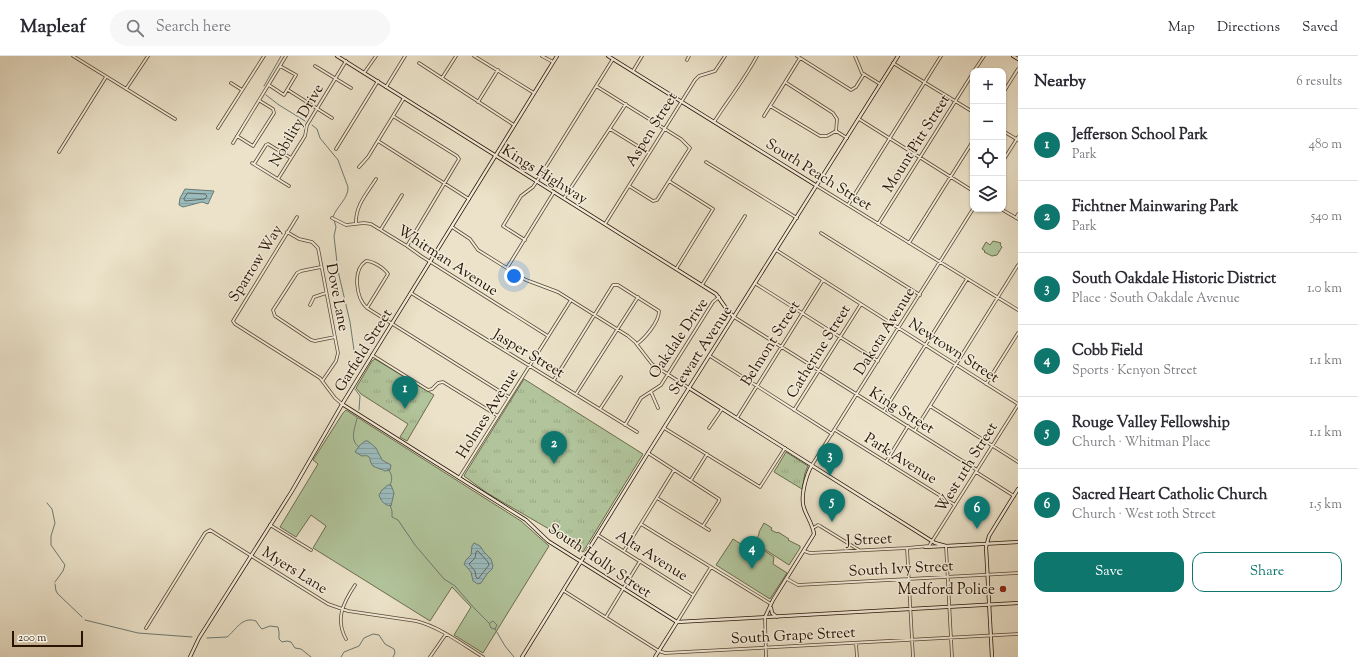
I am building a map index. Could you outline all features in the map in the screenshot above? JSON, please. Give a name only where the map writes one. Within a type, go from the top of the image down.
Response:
[{"type":"street","points":[[73,56],[175,119]]},
{"type":"street","points":[[126,89],[148,56]]},
{"type":"street","points":[[218,128],[264,56]]},
{"type":"street","points":[[233,143],[260,101],[286,56]]},
{"type":"street","name":"Kings Highway","points":[[337,56],[343,58],[346,62],[702,285],[719,297],[734,317]]},
{"type":"street","points":[[364,72],[376,56]]},
{"type":"street","points":[[386,87],[405,56]]},
{"type":"street","points":[[442,78],[456,56]]},
{"type":"street","points":[[474,56],[534,93]]},
{"type":"street","points":[[542,56],[553,62]]},
{"type":"street","name":"Garfield Street","points":[[190,657],[199,638],[270,525],[342,404],[557,56]]},
{"type":"street","name":"South Peach Street","points":[[608,56],[1018,310]]},
{"type":"street","points":[[632,71],[642,56]]},
{"type":"street","points":[[687,60],[689,56]]},
{"type":"street","name":"Aspen Street","points":[[605,224],[697,77],[715,71],[725,56]]},
{"type":"street","points":[[714,122],[757,56]]},
{"type":"street","points":[[797,56],[851,90],[856,87],[864,74]]},
{"type":"street","points":[[855,56],[860,70],[880,84]]},
{"type":"street","name":"Stewart Avenue","points":[[522,657],[648,453],[756,284],[898,56]]},
{"type":"street","points":[[848,205],[941,56]]},
{"type":"street","name":"Mount Pitt Street","points":[[976,68],[984,56]]},
{"type":"street","points":[[1013,56],[1018,59]]},
{"type":"street","points":[[764,116],[800,58]]},
{"type":"street","points":[[525,240],[503,226],[521,196],[537,182],[613,59]]},
{"type":"street","name":"Nobility Drive","points":[[278,179],[305,136],[307,125],[346,62]]},
{"type":"street","points":[[419,63],[514,125]]},
{"type":"street","points":[[893,63],[970,110]]},
{"type":"street","points":[[268,85],[284,94],[287,90],[296,75],[280,66]]},
{"type":"street","points":[[316,66],[351,88]]},
{"type":"street","points":[[1006,88],[1018,69]]},
{"type":"street","points":[[478,102],[498,70]]},
{"type":"street","points":[[59,152],[106,77]]},
{"type":"street","name":"Mount Pitt Street","points":[[878,224],[970,78]]},
{"type":"street","points":[[336,149],[378,82]]},
{"type":"street","points":[[785,82],[833,113],[836,120],[836,131]]},
{"type":"street","points":[[231,83],[242,90]]},
{"type":"street","points":[[596,86],[665,128],[684,141],[690,148],[656,200],[654,201],[629,186]]},
{"type":"street","points":[[287,90],[332,118]]},
{"type":"street","points":[[359,167],[378,141],[404,98]]},
{"type":"street","points":[[237,136],[253,146],[274,113],[273,109],[260,101]]},
{"type":"street","points":[[564,198],[626,104]]},
{"type":"street","points":[[770,106],[820,136],[827,136],[836,131]]},
{"type":"street","points":[[393,116],[460,159],[407,246]]},
{"type":"street","points":[[859,119],[970,189]]},
{"type":"street","points":[[610,129],[649,153]]},
{"type":"street","points":[[836,131],[847,138]]},
{"type":"street","points":[[1006,133],[1018,139],[1006,157]]},
{"type":"street","points":[[378,141],[469,199]]},
{"type":"street","points":[[289,186],[253,163],[268,144],[291,158]]},
{"type":"street","points":[[909,243],[970,146]]},
{"type":"street","points":[[706,162],[797,218]]},
{"type":"street","points":[[356,224],[356,214],[358,208],[376,179]]},
{"type":"street","points":[[669,181],[713,209],[676,269]]},
{"type":"street","points":[[507,268],[554,192]]},
{"type":"street","points":[[381,229],[402,195]]},
{"type":"street","name":"Dakota Avenue","points":[[812,465],[971,212]]},
{"type":"street","points":[[1006,212],[1017,219],[1018,214]]},
{"type":"street","points":[[702,285],[745,216]]},
{"type":"street","name":"Sparrow Way","points":[[233,322],[297,217]]},
{"type":"street","name":"Whitman Avenue","points":[[332,218],[346,225],[369,223],[381,229],[430,262],[548,336]]},
{"type":"street","points":[[452,227],[470,239],[478,250],[526,280],[554,289],[631,338],[652,364],[668,375],[933,541],[946,546]]},
{"type":"street","name":"Dove Lane","points":[[287,232],[296,238],[315,244],[318,248],[338,353],[337,358],[323,380]]},
{"type":"street","points":[[821,233],[920,295]]},
{"type":"street","name":"Newtown Street","points":[[776,250],[1018,404]]},
{"type":"street","points":[[367,308],[388,274],[385,270],[368,261],[364,261],[357,276],[362,301],[367,308],[509,398]]},
{"type":"street","points":[[915,430],[1018,265]]},
{"type":"street","points":[[321,267],[297,273],[273,310],[273,314],[311,340],[316,341],[335,338]]},
{"type":"street","points":[[884,411],[967,279]]},
{"type":"street","name":"Belmont Street","points":[[737,418],[823,280]]},
{"type":"street","points":[[554,380],[606,295],[615,284],[638,297],[660,313],[648,334],[637,344]]},
{"type":"street","points":[[756,284],[878,361]]},
{"type":"street","points":[[310,305],[314,296],[326,293]]},
{"type":"street","name":"Jasper Street","points":[[410,293],[637,432]]},
{"type":"street","points":[[576,394],[638,297]]},
{"type":"street","name":"Oakdale Drive","points":[[625,425],[642,398],[660,387],[713,302],[719,297]]},
{"type":"street","name":"Holmes Avenue","points":[[459,478],[571,300]]},
{"type":"street","name":"Catherine Street","points":[[794,410],[861,304]]},
{"type":"street","name":"King Street","points":[[734,317],[915,430],[1014,496]]},
{"type":"street","name":"South Holly Street","points":[[233,322],[323,380],[335,398],[342,404],[526,520],[548,541],[677,622]]},
{"type":"street","points":[[986,384],[1018,333]]},
{"type":"street","points":[[372,355],[428,390],[432,389],[438,383],[443,382],[498,416]]},
{"type":"street","points":[[710,356],[832,434]]},
{"type":"street","points":[[600,409],[621,377]]},
{"type":"street","points":[[651,392],[658,408]]},
{"type":"street","name":"West 11th Street","points":[[933,541],[1018,404]]},
{"type":"street","points":[[930,406],[1018,462]]},
{"type":"street","points":[[709,428],[722,409]]},
{"type":"street","points":[[886,462],[908,426]]},
{"type":"street","points":[[664,428],[760,487],[785,448]]},
{"type":"street","name":"Park Avenue","points":[[835,430],[955,505]]},
{"type":"street","points":[[648,453],[718,498],[719,501],[703,526]]},
{"type":"street","points":[[691,480],[707,454]]},
{"type":"street","points":[[766,657],[765,617],[814,532],[804,507],[803,499],[808,474],[812,465]]},
{"type":"street","points":[[624,551],[674,470]]},
{"type":"street","points":[[992,657],[987,575],[987,543],[989,536],[1018,490]]},
{"type":"street","points":[[657,498],[709,530]]},
{"type":"street","points":[[641,524],[771,605],[772,612],[777,617]]},
{"type":"street","points":[[270,525],[311,550]]},
{"type":"street","points":[[813,528],[818,525],[860,551]]},
{"type":"street","name":"Myers Lane","points":[[146,628],[207,530],[212,531],[322,601],[343,610],[416,621],[433,626],[483,657]]},
{"type":"street","name":"Alta Avenue","points":[[598,535],[693,595]]},
{"type":"street","points":[[925,547],[930,545],[933,541]]},
{"type":"street","points":[[925,547],[1018,542]]},
{"type":"street","points":[[946,546],[952,657]]},
{"type":"street","name":"J Street","points":[[804,551],[810,553],[925,547]]},
{"type":"street","points":[[907,548],[913,657]]},
{"type":"street","points":[[606,617],[640,561]]},
{"type":"street","points":[[655,657],[711,567]]},
{"type":"street","name":"South Ivy Street","points":[[787,579],[798,585],[1018,573]]},
{"type":"street","points":[[346,639],[341,627],[340,619],[347,598],[355,585]]},
{"type":"street","name":"South Grape Street","points":[[564,591],[659,651],[665,653],[1018,634]]},
{"type":"street","points":[[677,622],[1018,603]]},
{"type":"street","points":[[430,657],[446,634]]},
{"type":"street","points":[[856,643],[857,657]]},
{"type":"green space","points":[[993,241],[1001,243],[1000,245],[1002,247],[997,255],[992,256],[984,252],[985,251],[982,249],[986,242],[990,245]]},
{"type":"green space","points":[[375,359],[434,395],[407,441],[400,437],[408,424],[361,394],[356,388],[372,361]]},
{"type":"green space","points":[[524,379],[643,454],[583,552],[549,529],[487,493],[464,476]]},
{"type":"green space","points":[[346,410],[521,521],[549,546],[483,653],[454,635],[471,607],[452,587],[430,621],[313,548],[326,526],[311,515],[296,537],[280,527],[318,464],[313,460]]},
{"type":"green space","points":[[786,452],[808,466],[802,489],[774,472]]},
{"type":"green space","points":[[764,523],[772,528],[771,530],[777,533],[778,532],[789,539],[788,540],[800,546],[789,565],[755,543]]},
{"type":"green space","points":[[733,539],[747,548],[753,543],[774,557],[773,564],[787,573],[770,599],[716,565]]},
{"type":"water","points":[[185,189],[214,191],[208,204],[202,202],[183,207],[179,205],[180,198]]},
{"type":"water","points":[[365,441],[368,441],[376,448],[382,460],[391,465],[390,470],[385,471],[374,467],[368,456],[362,456],[355,452]]},
{"type":"water","points":[[388,485],[391,485],[394,493],[391,506],[386,505],[379,495]]},
{"type":"water","points":[[474,543],[480,546],[491,559],[493,566],[481,583],[478,584],[473,581],[471,572],[464,564],[471,555],[472,546]]},
{"type":"waterway","points":[[264,86],[281,56]]},
{"type":"waterway","points":[[266,95],[305,121]]},
{"type":"waterway","points":[[312,125],[317,129],[320,138],[338,160],[348,187],[348,191],[333,217]]},
{"type":"waterway","points":[[334,220],[336,227],[334,236],[338,271],[350,322],[354,350]]},
{"type":"waterway","points":[[355,389],[360,396],[359,410]]},
{"type":"waterway","points":[[357,418],[353,437],[354,441],[359,447]]},
{"type":"waterway","points":[[388,469],[392,477],[390,485]]},
{"type":"waterway","points":[[47,503],[52,509],[55,523],[51,536],[51,545],[65,565],[63,571],[55,582]]},
{"type":"waterway","points":[[390,505],[392,517],[398,520],[415,545],[444,579],[455,586],[489,623],[491,628],[495,629],[505,646],[514,657]]},
{"type":"waterway","points":[[55,584],[58,594],[82,617]]},
{"type":"waterway","points":[[85,620],[138,633],[192,637]]},
{"type":"waterway","points":[[207,638],[227,637],[240,624],[247,620],[251,620],[256,621],[262,629],[270,626],[278,627],[279,639],[282,642],[291,642],[295,648],[301,649],[311,657]]},
{"type":"waterway","points":[[490,623],[493,621],[497,625],[495,629]]},
{"type":"waterway","points":[[341,657],[344,652],[359,646],[364,638],[373,634],[379,635],[385,644],[394,649],[395,653],[393,657]]},
{"type":"place","name":"Jefferson School Park","points":[[405,409]]},
{"type":"place","name":"Fichtner Mainwaring Park","points":[[554,464]]},
{"type":"place","name":"South Oakdale Historic District","points":[[830,476]]},
{"type":"place","name":"Rouge Valley Fellowship","points":[[832,522]]},
{"type":"place","name":"Sacred Heart Catholic Church","points":[[977,529]]},
{"type":"place","name":"Cobb Field","points":[[752,569]]},
{"type":"place","name":"Medford Police","points":[[1003,589]]}]
